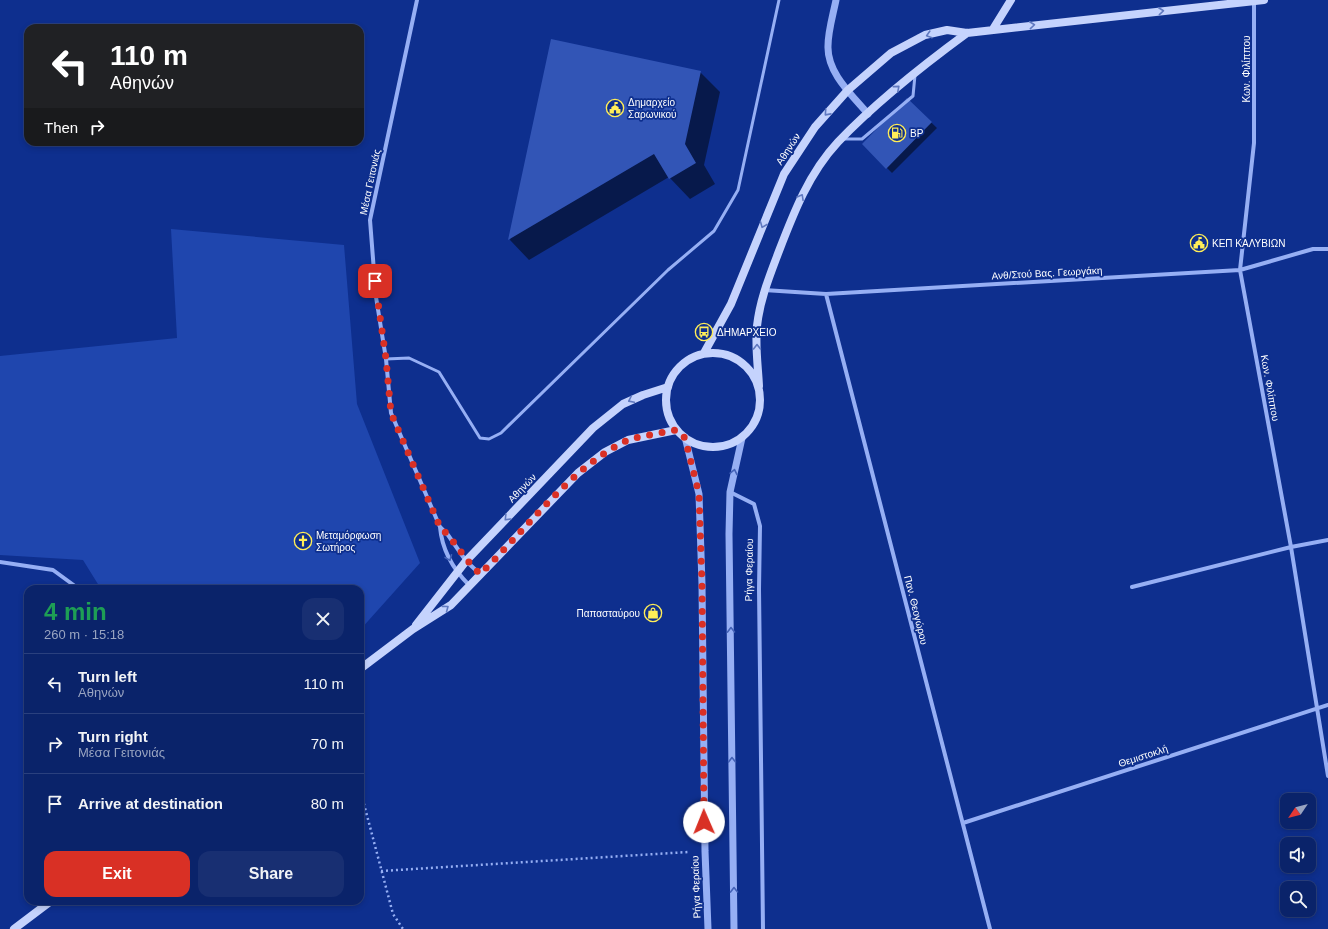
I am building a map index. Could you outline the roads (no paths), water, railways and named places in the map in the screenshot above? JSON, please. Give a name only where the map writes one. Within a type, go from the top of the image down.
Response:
[{"type":"main road","points":[[993,29],[1011,0]]},
{"type":"main road","name":"Αθηνών","points":[[704,353],[731,304],[784,174],[815,127],[848,90],[892,53],[925,36],[948,30],[967,32],[1264,0]]},
{"type":"main road","points":[[759,386],[751,370],[736,358],[722,353],[704,353],[688,360],[675,371],[668,387],[666,405],[676,430],[685,438],[703,446],[724,446],[742,438],[754,424],[761,406],[757,326],[764,290],[797,206],[817,169],[842,139],[868,114],[915,73],[967,32]]},
{"type":"main road","name":"Αθηνών","points":[[413,629],[456,572],[604,417],[623,404],[642,394],[668,387]]},
{"type":"main road","name":"Αθηνών","points":[[364,666],[413,629],[451,605],[578,473],[605,452],[628,440],[676,430]]},
{"type":"main road","points":[[14,929],[46,905]]},
{"type":"street","name":"Μέσα Γειτονιάς","points":[[417,0],[370,220],[376,296],[386,359],[391,413],[440,527],[441,539],[456,572],[470,586]]},
{"type":"street","points":[[836,0],[828,38],[828,55],[836,75],[868,114]]},
{"type":"street","name":"Κων. Φιλίππου","points":[[1254,1],[1254,143],[1240,270],[1291,547],[1328,776]]},
{"type":"street","name":"Ανθ/Στού Βας. Γεωργάκη","points":[[764,290],[826,294],[1240,270],[1313,249],[1328,248]]},
{"type":"street","name":"Παν. Θεογώρου","points":[[826,294],[990,929]]},
{"type":"street","name":"Ρήγα Φεραίου","points":[[685,438],[699,494],[702,584],[704,851],[708,929]]},
{"type":"street","name":"Ρήγα Φεραίου","points":[[734,929],[730,492],[742,438]]},
{"type":"street","name":"Ρήγα Φεραίου","points":[[730,492],[754,504],[760,526],[758,589],[763,929]]},
{"type":"street","name":"Μέσα Γειτονιάς","points":[[440,527],[448,535],[466,561],[480,574]]},
{"type":"street","points":[[1132,587],[1291,547],[1328,540]]},
{"type":"street","points":[[0,562],[53,570],[74,585]]},
{"type":"street","name":"Θεμιστοκλή","points":[[963,823],[1328,705]]},
{"type":"lane","points":[[386,359],[409,358],[439,372],[480,438],[489,439],[501,433],[668,270],[714,231],[738,190],[779,0]]},
{"type":"lane","points":[[842,139],[862,139],[912,96],[915,73]]},
{"type":"place","name":"Δημαρχείο Σαρωνικού","points":[[615,108]]},
{"type":"place","name":"BP","points":[[897,133]]},
{"type":"place","name":"ΚΕΠ ΚΑΛΥΒΙΩΝ","points":[[1199,243]]},
{"type":"place","name":"ΔΗΜΑΡΧΕΙΟ","points":[[704,332]]},
{"type":"place","name":"Μεταμόρφωση Σωτήρος","points":[[303,541]]},
{"type":"place","name":"Παπασταύρου","points":[[653,613]]}]
